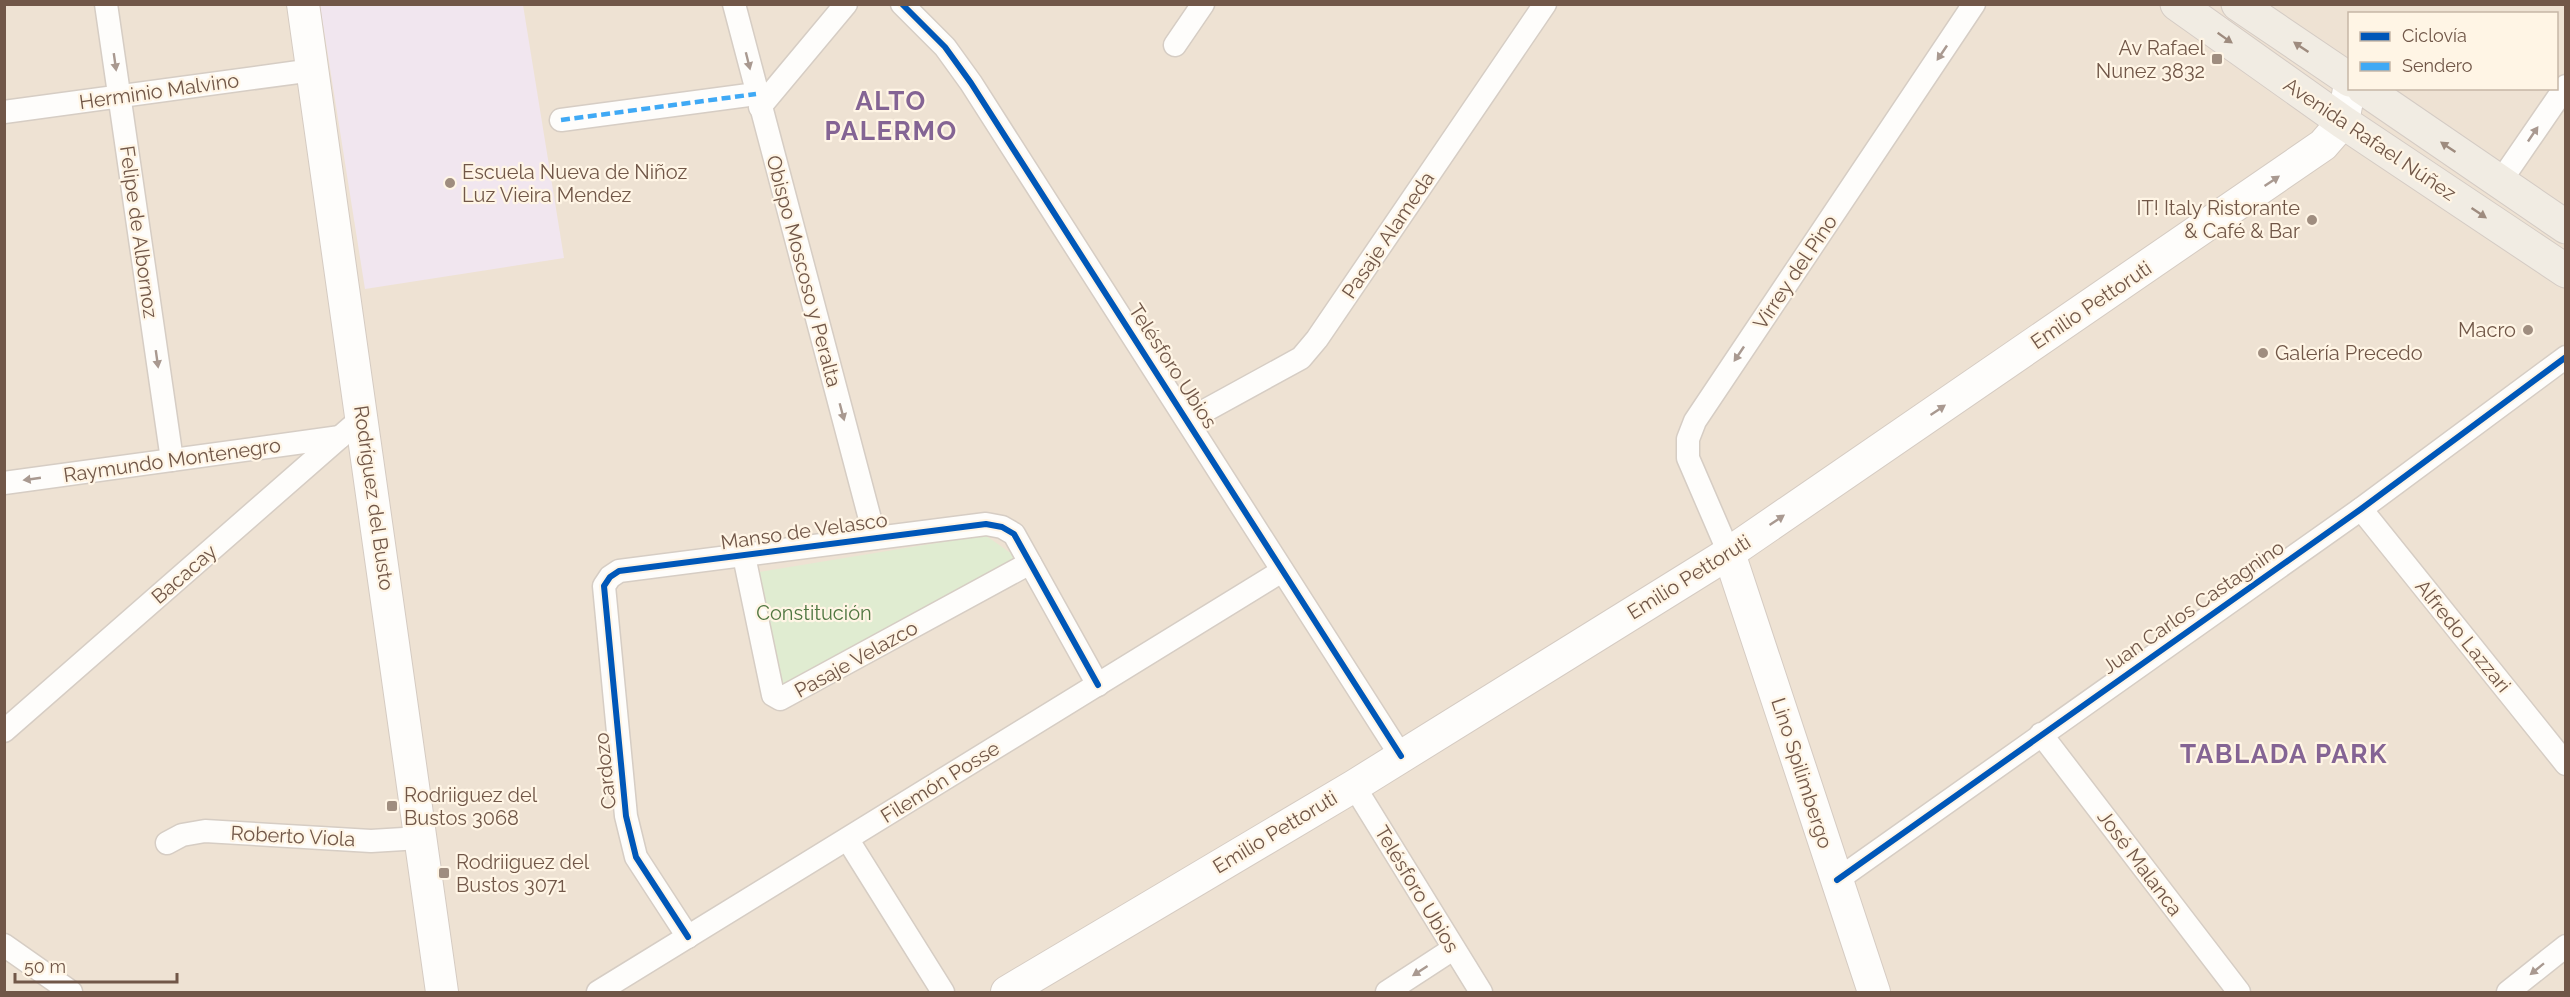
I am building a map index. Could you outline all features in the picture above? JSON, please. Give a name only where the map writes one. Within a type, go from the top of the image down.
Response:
[{"type":"main road","name":"Rodríguez del Busto","points":[[303,4],[313,70],[351,427],[420,838],[442,993]]},
{"type":"main road","name":"Avenida Rafael Núñez","points":[[2177,4],[2343,122],[2565,271]]},
{"type":"main road","name":"Avenida Rafael Núñez","points":[[2238,4],[2348,81]]},
{"type":"main road","points":[[2343,122],[2348,89]]},
{"type":"main road","name":"Avenida Rafael Núñez","points":[[2365,90],[2565,227]]},
{"type":"main road","name":"Emilio Pettoruti","points":[[1006,993],[1354,786],[1729,553],[2324,145],[2343,122]]},
{"type":"main road","name":"Lino Spilimbergo","points":[[1729,553],[1874,993]]},
{"type":"street","name":"Felipe de Albornoz","points":[[106,4],[172,460]]},
{"type":"street","name":"Obispo Moscoso y Peralta","points":[[734,4],[875,538]]},
{"type":"street","points":[[561,120],[758,100],[846,4]]},
{"type":"street","name":"Telésforo Ubios","points":[[902,4],[945,47],[971,83],[1401,756]]},
{"type":"street","points":[[1175,45],[1203,4]]},
{"type":"street","name":"Pasaje Alameda","points":[[1188,420],[1301,358],[1317,339],[1545,4]]},
{"type":"street","name":"Virrey del Pino","points":[[1729,553],[1688,458],[1688,439],[1695,420],[1974,4]]},
{"type":"street","name":"Herminio Malvino","points":[[4,112],[313,70]]},
{"type":"street","points":[[2500,183],[2565,86]]},
{"type":"street","name":"Juan Carlos Castagnino","points":[[1837,880],[2361,509],[2565,357]]},
{"type":"street","name":"Raymundo Montenegro","points":[[4,483],[172,460],[351,427]]},
{"type":"street","name":"Bacacay","points":[[4,731],[351,427]]},
{"type":"street","name":"Alfredo Lazzari","points":[[2361,509],[2565,764]]},
{"type":"street","name":"Manso de Velasco","points":[[604,586],[610,577],[620,571],[986,524],[1002,526],[1014,534],[1030,563]]},
{"type":"street","name":"Pasaje Velazco","points":[[744,556],[773,695],[780,699],[1030,563]]},
{"type":"street","points":[[1030,563],[1098,685]]},
{"type":"street","name":"Filemón Posse","points":[[598,993],[1282,571]]},
{"type":"street","name":"Cardozo","points":[[604,586],[626,816],[636,857],[688,937]]},
{"type":"street","name":"José Malanca","points":[[2041,734],[2239,993]]},
{"type":"street","name":"Telésforo Ubios","points":[[1354,786],[1481,993]]},
{"type":"street","name":"Roberto Viola","points":[[167,843],[182,835],[205,831],[371,841],[420,838]]},
{"type":"street","points":[[848,840],[943,993]]},
{"type":"street","points":[[4,945],[71,993]]},
{"type":"street","points":[[2508,993],[2565,946]]},
{"type":"street","points":[[1387,993],[1453,950]]},
{"type":"shaded area","points":[[5,5],[2565,5],[2565,992],[5,992]]},
{"type":"shaded area","name":"Escuela Nueva de Niñoz Luz Vieira Mendez","points":[[320,5],[523,5],[564,258],[365,289]]},
{"type":"green space","name":"Constitución","points":[[985,535],[1022,561],[782,687],[753,573]]},
{"type":"marked path","points":[[561,120],[756,94]]},
{"type":"cycle path","points":[[902,4],[945,47],[971,83],[1401,756]]},
{"type":"cycle path","points":[[1837,880],[2361,509],[2566,357]]},
{"type":"cycle path","points":[[688,937],[636,857],[626,816],[604,586],[610,577],[619,571],[986,524],[1002,527],[1014,534],[1098,685]]},
{"type":"place","name":"Av Rafael Nunez 3832","points":[[2217,59]]},
{"type":"place","name":"Escuela Nueva de Niñoz Luz Vieira Mendez","points":[[450,183]]},
{"type":"place","name":"IT! Italy Ristorante & Café & Bar","points":[[2312,220]]},
{"type":"place","name":"Macro","points":[[2528,330]]},
{"type":"place","name":"Galería Precedo","points":[[2263,353]]},
{"type":"place","name":"Rodriiguez del Bustos 3068","points":[[392,806]]},
{"type":"place","name":"Rodriiguez del Bustos 3071","points":[[444,873]]},
{"type":"district","name":"ALTO PALERMO","points":[[891,116]]},
{"type":"district","name":"TABLADA PARK","points":[[2284,754]]}]
